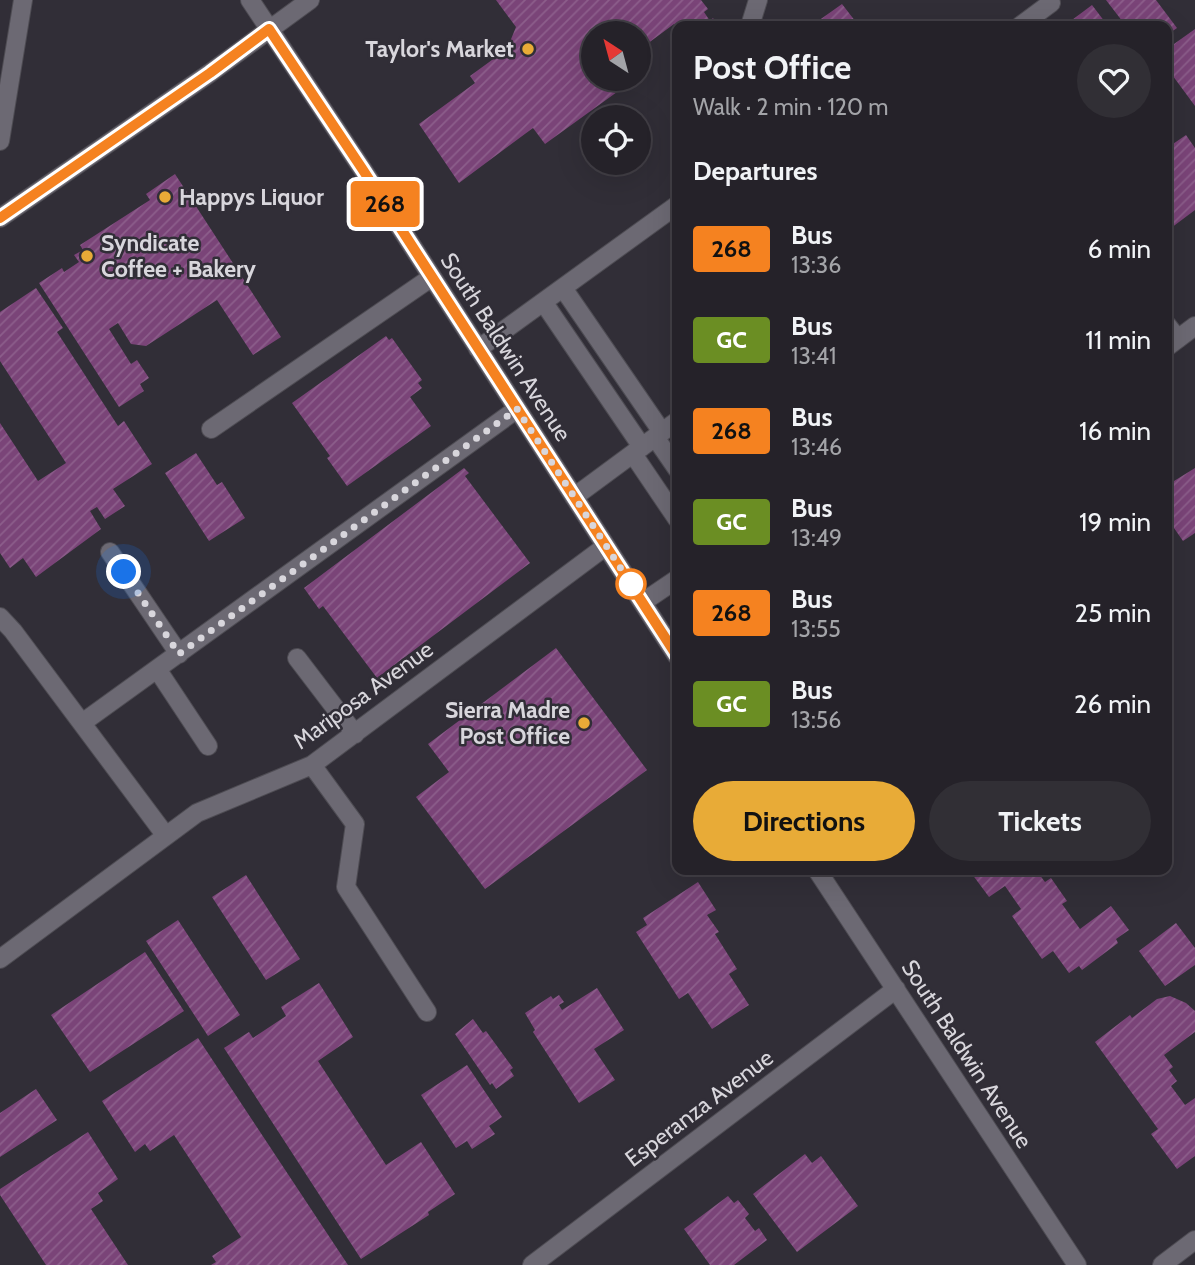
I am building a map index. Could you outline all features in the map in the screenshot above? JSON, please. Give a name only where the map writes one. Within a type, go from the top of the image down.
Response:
[{"type":"street","points":[[0,141],[23,0]]},
{"type":"street","name":"South Baldwin Avenue","points":[[250,0],[672,648]]},
{"type":"street","points":[[0,218],[210,73],[310,0]]},
{"type":"street","points":[[752,21],[758,0]]},
{"type":"street","points":[[1027,21],[1051,3]]},
{"type":"street","points":[[478,349],[672,209]]},
{"type":"street","points":[[211,429],[432,278]]},
{"type":"street","points":[[563,288],[648,442],[672,506]]},
{"type":"street","points":[[544,303],[648,442],[672,464]]},
{"type":"street","points":[[1172,337],[1195,326]]},
{"type":"street","points":[[82,723],[517,409]]},
{"type":"street","points":[[574,497],[672,425]]},
{"type":"street","name":"Mariposa Avenue","points":[[0,959],[197,813],[312,765],[606,547]]},
{"type":"street","points":[[110,552],[179,654]]},
{"type":"street","points":[[643,603],[672,583]]},
{"type":"street","points":[[0,617],[166,836]]},
{"type":"street","points":[[297,658],[355,734]]},
{"type":"street","points":[[157,669],[208,746]]},
{"type":"street","points":[[312,765],[355,824],[346,887],[426,1012]]},
{"type":"street","name":"South Baldwin Avenue","points":[[820,875],[1077,1265]]},
{"type":"street","name":"Esperanza Avenue","points":[[537,1264],[896,989]]},
{"type":"street","points":[[1163,1265],[1195,1241]]},
{"type":"building","points":[[496,0],[701,0],[708,9],[704,12],[710,21],[672,21],[672,25],[651,41],[651,21],[581,21],[581,91],[618,91],[599,105],[581,105],[581,118],[545,144],[533,128],[459,183],[419,124],[475,83],[470,76],[507,49],[516,27]]},
{"type":"building","points":[[1106,0],[1156,0],[1172,21],[1122,21]]},
{"type":"building","points":[[842,4],[855,21],[818,21]]},
{"type":"building","points":[[1092,5],[1104,21],[1071,21]]},
{"type":"building","points":[[1195,29],[1195,106],[1172,75],[1172,45]]},
{"type":"building","points":[[1186,135],[1195,148],[1195,210],[1172,227],[1172,145]]},
{"type":"building","points":[[175,174],[281,337],[253,355],[217,300],[146,346],[131,344],[118,323],[109,329],[131,364],[137,360],[149,378],[140,384],[144,391],[119,407],[39,283],[62,268],[64,272],[79,262],[74,255],[83,250],[80,245],[150,200],[146,194]]},
{"type":"building","points":[[36,288],[63,328],[57,332],[118,426],[124,421],[152,464],[113,489],[125,506],[105,519],[97,507],[90,511],[101,529],[36,577],[23,558],[10,568],[0,553],[0,423],[38,481],[66,463],[0,361],[0,312]]},
{"type":"building","points":[[386,336],[389,340],[392,338],[422,380],[418,383],[422,388],[410,397],[431,426],[347,486],[327,458],[330,456],[292,403]]},
{"type":"building","points":[[196,453],[217,485],[222,482],[245,518],[209,541],[165,473]]},
{"type":"building","points":[[464,468],[469,473],[465,476],[530,563],[377,678],[323,606],[319,609],[304,588]]},
{"type":"building","points":[[1195,468],[1195,533],[1183,541],[1172,525],[1172,478],[1174,481]]},
{"type":"building","points":[[672,490],[672,509],[664,496]]},
{"type":"building","points":[[556,648],[647,770],[485,889],[416,797],[449,772],[428,744]]},
{"type":"building","points":[[246,875],[300,959],[266,980],[212,897]]},
{"type":"building","points":[[973,875],[1040,875],[1045,882],[1051,878],[1067,901],[1062,904],[1080,929],[1111,906],[1129,930],[1116,939],[1118,943],[1082,970],[1079,966],[1069,973],[1053,951],[1042,959],[1012,916],[1021,909],[1005,886],[989,897]]},
{"type":"building","points":[[698,882],[716,910],[707,915],[719,932],[715,934],[737,969],[729,974],[749,1005],[712,1029],[688,993],[679,999],[636,932],[647,925],[643,918]]},
{"type":"building","points":[[178,920],[240,1015],[208,1036],[146,941]]},
{"type":"building","points":[[1176,923],[1195,948],[1195,965],[1165,986],[1139,951]]},
{"type":"building","points":[[145,952],[184,1011],[90,1072],[51,1015]]},
{"type":"building","points":[[319,983],[353,1037],[318,1061],[386,1165],[421,1142],[455,1194],[428,1212],[429,1215],[361,1259],[224,1048],[249,1032],[253,1038],[286,1016],[281,1007]]},
{"type":"building","points":[[597,988],[624,1030],[594,1049],[615,1080],[579,1103],[533,1032],[535,1030],[525,1013],[551,996],[553,999],[559,995],[564,1002],[559,1005],[562,1010]]},
{"type":"building","points":[[1170,996],[1186,1003],[1195,1011],[1195,1032],[1164,1055],[1173,1067],[1169,1070],[1177,1081],[1171,1086],[1185,1105],[1195,1098],[1195,1156],[1177,1169],[1151,1134],[1158,1129],[1095,1042],[1130,1015],[1132,1018],[1157,999]]},
{"type":"building","points":[[473,1019],[483,1033],[486,1031],[513,1068],[510,1070],[514,1076],[496,1089],[492,1083],[490,1085],[455,1034]]},
{"type":"building","points":[[198,1038],[348,1265],[211,1265],[216,1262],[212,1256],[241,1237],[174,1135],[150,1151],[145,1144],[135,1152],[102,1101]]},
{"type":"building","points":[[467,1065],[502,1117],[489,1126],[495,1134],[472,1149],[467,1141],[456,1148],[421,1095]]},
{"type":"building","points":[[36,1089],[57,1120],[0,1157],[0,1113]]},
{"type":"building","points":[[88,1132],[118,1179],[98,1193],[103,1201],[91,1209],[128,1265],[46,1265],[0,1195],[0,1189]]},
{"type":"building","points":[[805,1154],[812,1163],[821,1156],[858,1206],[797,1252],[753,1194]]},
{"type":"building","points":[[728,1196],[734,1203],[738,1200],[749,1214],[745,1218],[755,1231],[759,1228],[767,1240],[734,1265],[710,1265],[684,1229]]},
{"type":"bus line","name":"268","points":[[0,218],[269,29],[672,648]]},
{"type":"place","name":"Taylor's Market","points":[[528,49]]},
{"type":"place","name":"Happys Liquor","points":[[165,197]]},
{"type":"place","name":"Syndicate Coffee + Bakery","points":[[87,256]]},
{"type":"place","name":"Sierra Madre Post Office","points":[[584,723]]},
{"type":"route","points":[[124,572],[179,654],[517,409],[631,584]]}]
